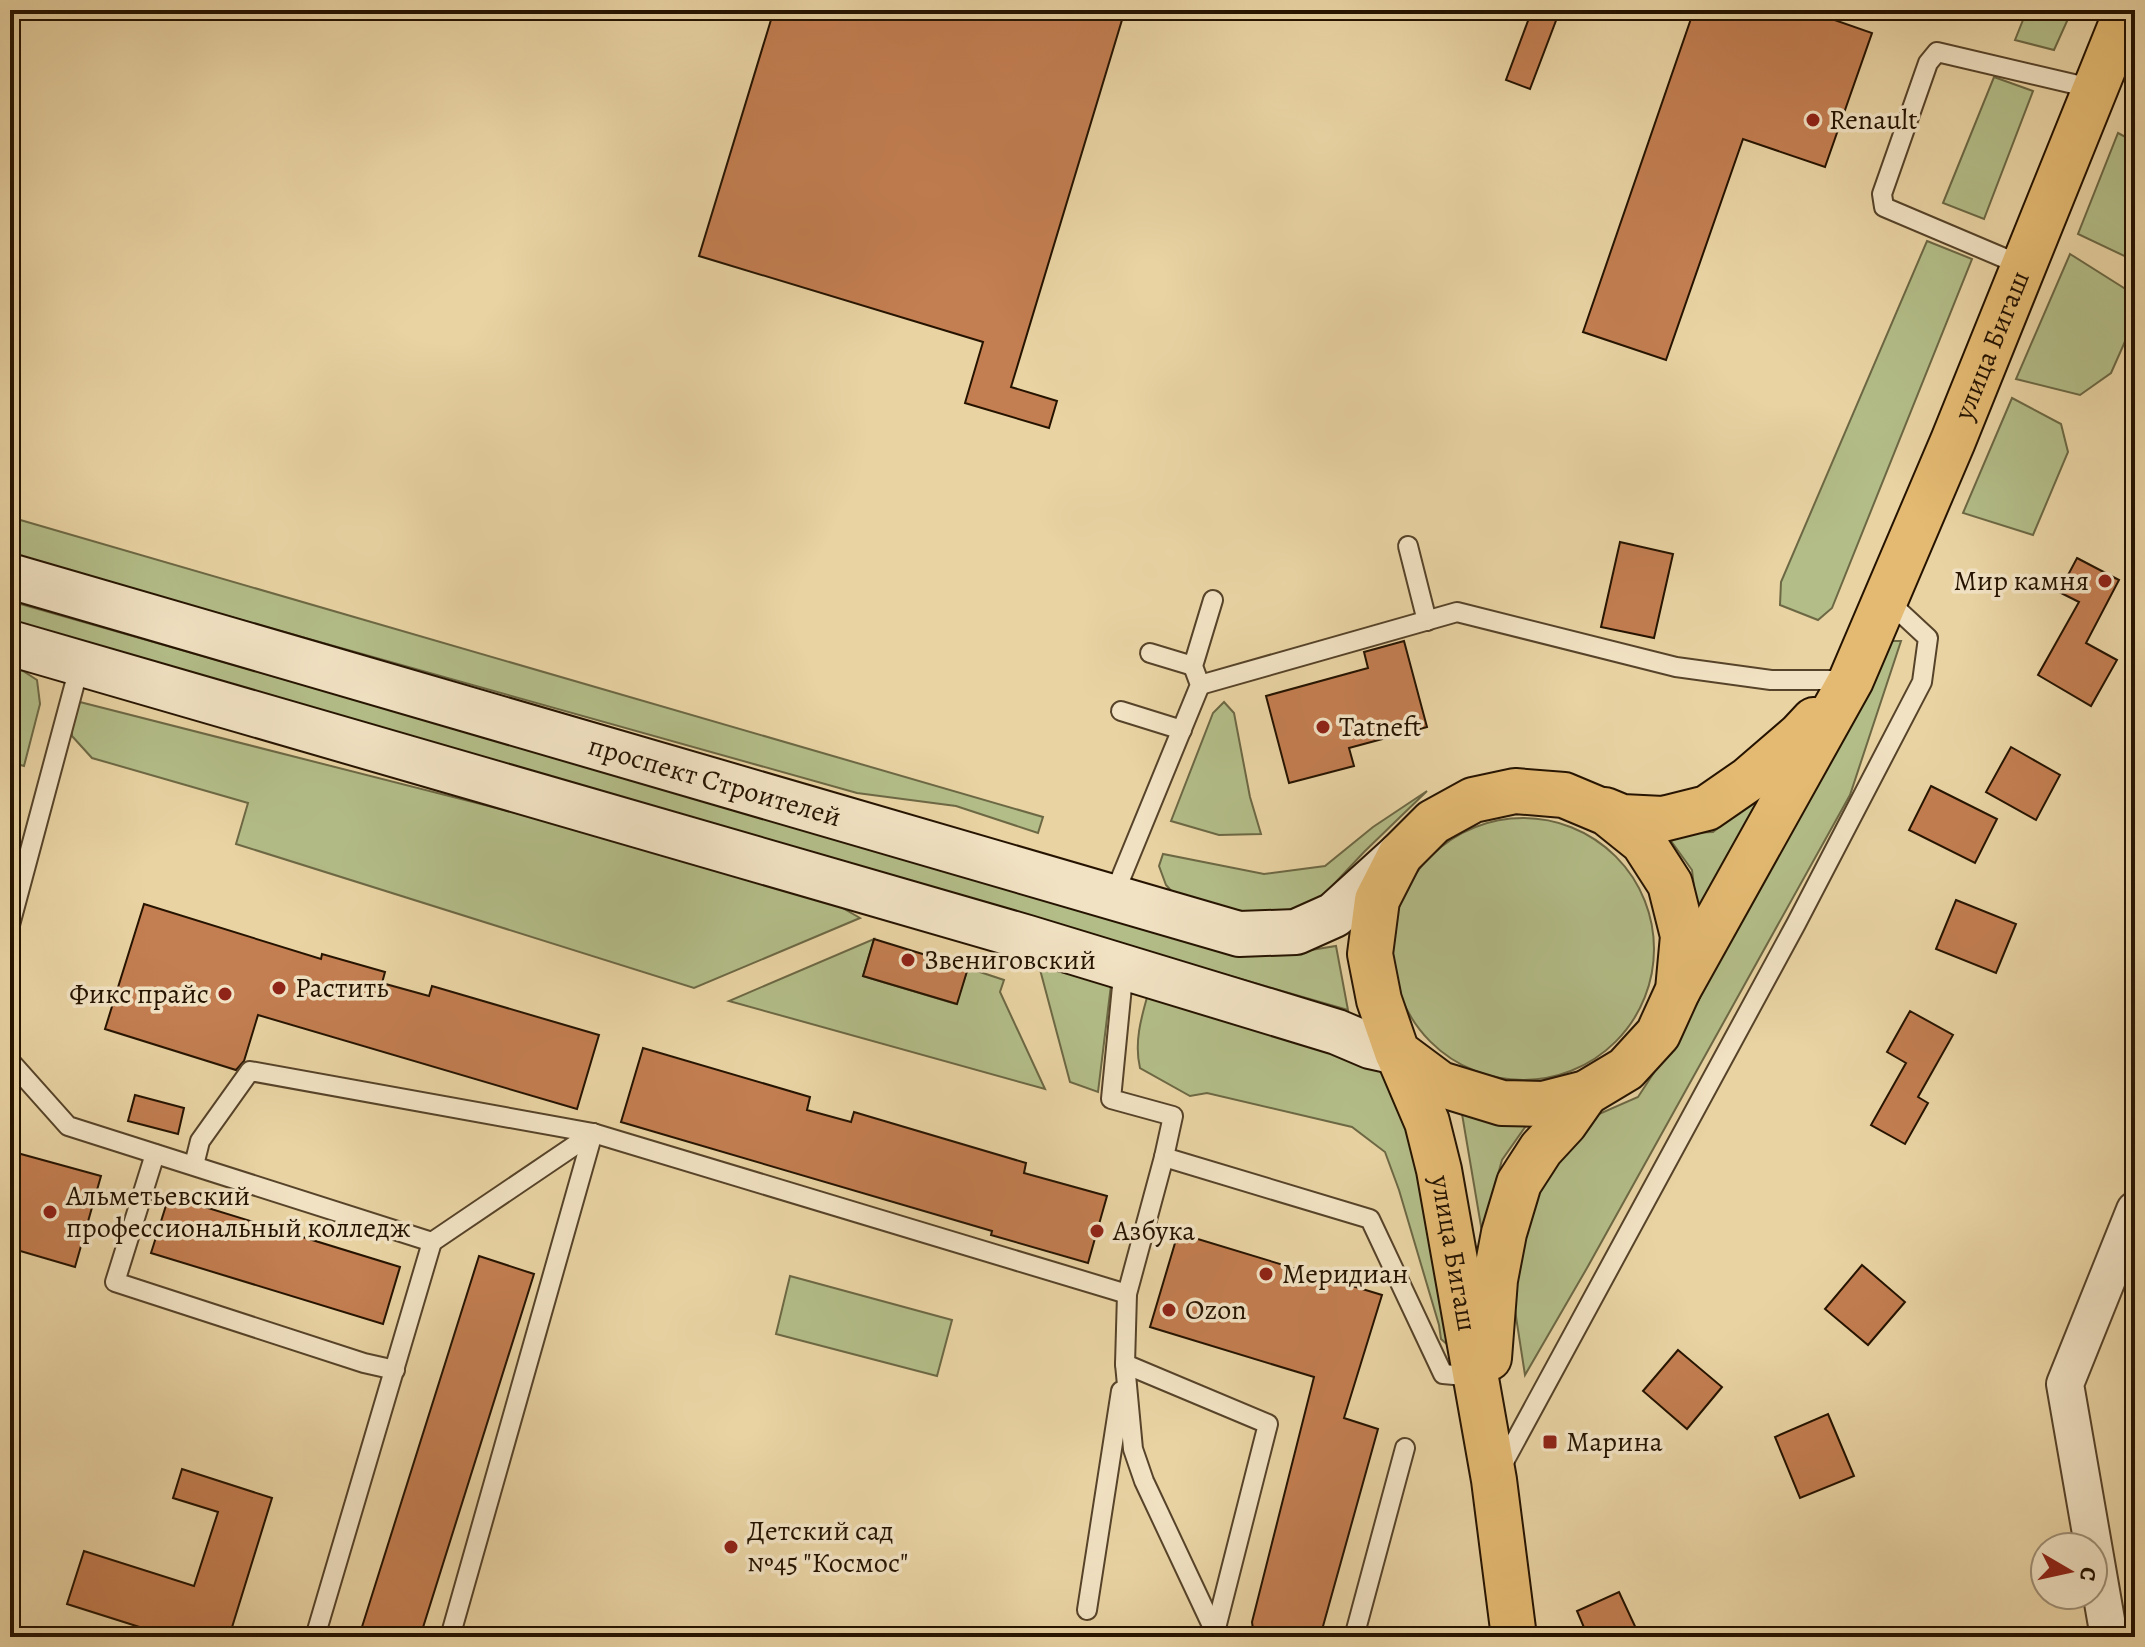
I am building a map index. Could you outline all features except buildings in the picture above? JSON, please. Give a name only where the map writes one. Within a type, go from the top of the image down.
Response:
[{"type":"main road","name":"улица Бигаш","points":[[1678,990],[1851,680],[2127,10]]},
{"type":"main road","name":"улица Бигаш","points":[[1514,1637],[1492,1470],[1439,1170],[1427,1122],[1379,1000],[1370,954],[1377,900],[1400,855],[1433,822],[1473,800],[1515,791],[1564,795],[1622,817],[1663,819],[1707,808],[1749,779],[1800,735],[1851,680]]},
{"type":"main road","points":[[1397,1052],[1440,1084],[1502,1103],[1543,1104],[1586,1093],[1626,1069],[1658,1034],[1678,990],[1683,936],[1670,884],[1643,842],[1607,813],[1564,795]]},
{"type":"main road","name":"улица Бигаш","points":[[1492,1470],[1489,1342],[1495,1280],[1504,1233],[1519,1183],[1541,1149],[1565,1123],[1586,1093]]},
{"type":"street","name":"проспект Строителей","points":[[10,576],[1239,934],[1296,932],[1334,915],[1400,855]]},
{"type":"street","points":[[10,643],[1124,966],[1397,1052]]},
{"type":"street","points":[[2109,1637],[2065,1384],[2135,1210]]},
{"type":"lane","points":[[2023,266],[1884,207],[1882,194],[1928,63],[1937,52],[2095,89]]},
{"type":"lane","points":[[1408,546],[1427,621]]},
{"type":"lane","points":[[1492,1470],[1789,938],[1922,682],[1928,638],[1886,599]]},
{"type":"lane","points":[[1113,897],[1200,685],[1193,666],[1213,600]]},
{"type":"lane","points":[[1200,685],[1457,612],[1676,667],[1771,680],[1851,680]]},
{"type":"lane","points":[[1150,653],[1193,666]]},
{"type":"lane","points":[[10,925],[80,664]]},
{"type":"lane","points":[[1121,711],[1182,730]]},
{"type":"lane","points":[[1124,966],[1111,1099],[1173,1116],[1127,1294],[1125,1364],[1133,1449],[1144,1481],[1215,1634]]},
{"type":"lane","points":[[10,1061],[68,1126],[432,1242]]},
{"type":"lane","points":[[194,1165],[200,1141],[250,1071],[593,1133],[1127,1294]]},
{"type":"lane","points":[[315,1637],[432,1242],[593,1133]]},
{"type":"lane","points":[[450,1637],[593,1133]]},
{"type":"lane","points":[[155,1154],[115,1282],[364,1363],[395,1370]]},
{"type":"lane","points":[[1164,1157],[1370,1219],[1443,1374],[1476,1377]]},
{"type":"lane","points":[[1087,1610],[1125,1364]]},
{"type":"lane","points":[[1125,1364],[1268,1424],[1215,1634]]},
{"type":"lane","points":[[1354,1637],[1405,1448]]},
{"type":"green space","points":[[2027,10],[2072,10],[2054,50],[2015,40]]},
{"type":"green space","points":[[1994,77],[2033,91],[1984,219],[1943,203]]},
{"type":"green space","points":[[2118,133],[2135,142],[2135,261],[2078,234]]},
{"type":"green space","points":[[1927,241],[1972,259],[1832,608],[1818,620],[1780,605],[1781,582]]},
{"type":"green space","points":[[2070,254],[2135,295],[2135,319],[2111,373],[2080,395],[2016,379]]},
{"type":"green space","points":[[2012,398],[2061,424],[2068,452],[2033,535],[1963,513]]},
{"type":"green space","points":[[10,517],[1043,817],[1038,833],[956,806],[857,793],[10,555]]},
{"type":"green space","points":[[10,601],[1233,950],[1280,955],[1336,946],[1348,1010],[10,624]]},
{"type":"green space","points":[[1885,641],[1901,641],[1850,795],[1525,1375],[1508,1265],[1524,1208],[1583,1121],[1638,1097],[1687,1022]]},
{"type":"green space","points":[[10,667],[37,680],[40,704],[24,766],[10,762]]},
{"type":"green space","points":[[72,700],[806,887],[860,918],[694,988],[236,844],[248,803],[92,758],[72,736]]},
{"type":"green space","points":[[1224,702],[1234,713],[1250,797],[1261,834],[1219,835],[1171,821],[1213,713]]},
{"type":"green space","points":[[1785,774],[1697,914],[1692,870],[1666,834],[1713,832]]},
{"type":"green space","points":[[1427,791],[1318,901],[1282,912],[1232,911],[1174,894],[1166,885],[1159,866],[1163,854],[1264,874],[1325,866],[1373,827]]},
{"type":"green space","points":[[1523,818],[1573,828],[1596,840],[1616,856],[1632,876],[1644,899],[1654,949],[1644,999],[1632,1022],[1616,1042],[1596,1058],[1573,1070],[1523,1080],[1473,1070],[1450,1058],[1430,1042],[1414,1022],[1402,999],[1392,949],[1402,899],[1414,876],[1430,856],[1450,840],[1473,828]]},
{"type":"green space","points":[[874,939],[863,976],[956,1004],[968,968],[1004,980],[1000,992],[1045,1089],[729,1001]]},
{"type":"green space","points":[[1038,962],[1111,985],[1098,1092],[1070,1082]]},
{"type":"green space","points":[[1163,993],[1392,1073],[1417,1128],[1450,1347],[1441,1339],[1399,1190],[1385,1152],[1352,1127],[1207,1093],[1190,1096],[1140,1068],[1138,1040],[1148,994]]},
{"type":"green space","points":[[1461,1108],[1528,1123],[1502,1160],[1482,1232]]},
{"type":"green space","points":[[790,1276],[952,1320],[937,1376],[776,1334]]},
{"type":"place","name":"Renault","points":[[1813,120]]},
{"type":"place","name":"Мир камня","points":[[2105,581]]},
{"type":"place","name":"Tatneft","points":[[1323,727]]},
{"type":"place","name":"Звениговский","points":[[908,960]]},
{"type":"place","name":"Растить","points":[[279,988]]},
{"type":"place","name":"Фикс прайс","points":[[225,994]]},
{"type":"place","name":"Альметьевский профессиональный колледж","points":[[50,1212]]},
{"type":"place","name":"Азбука","points":[[1097,1231]]},
{"type":"place","name":"Меридиан","points":[[1266,1274]]},
{"type":"place","name":"Ozon","points":[[1169,1310]]},
{"type":"place","name":"Марина","points":[[1550,1442]]},
{"type":"place","name":"Детский сад №45 \"Космос\"","points":[[731,1547]]}]
